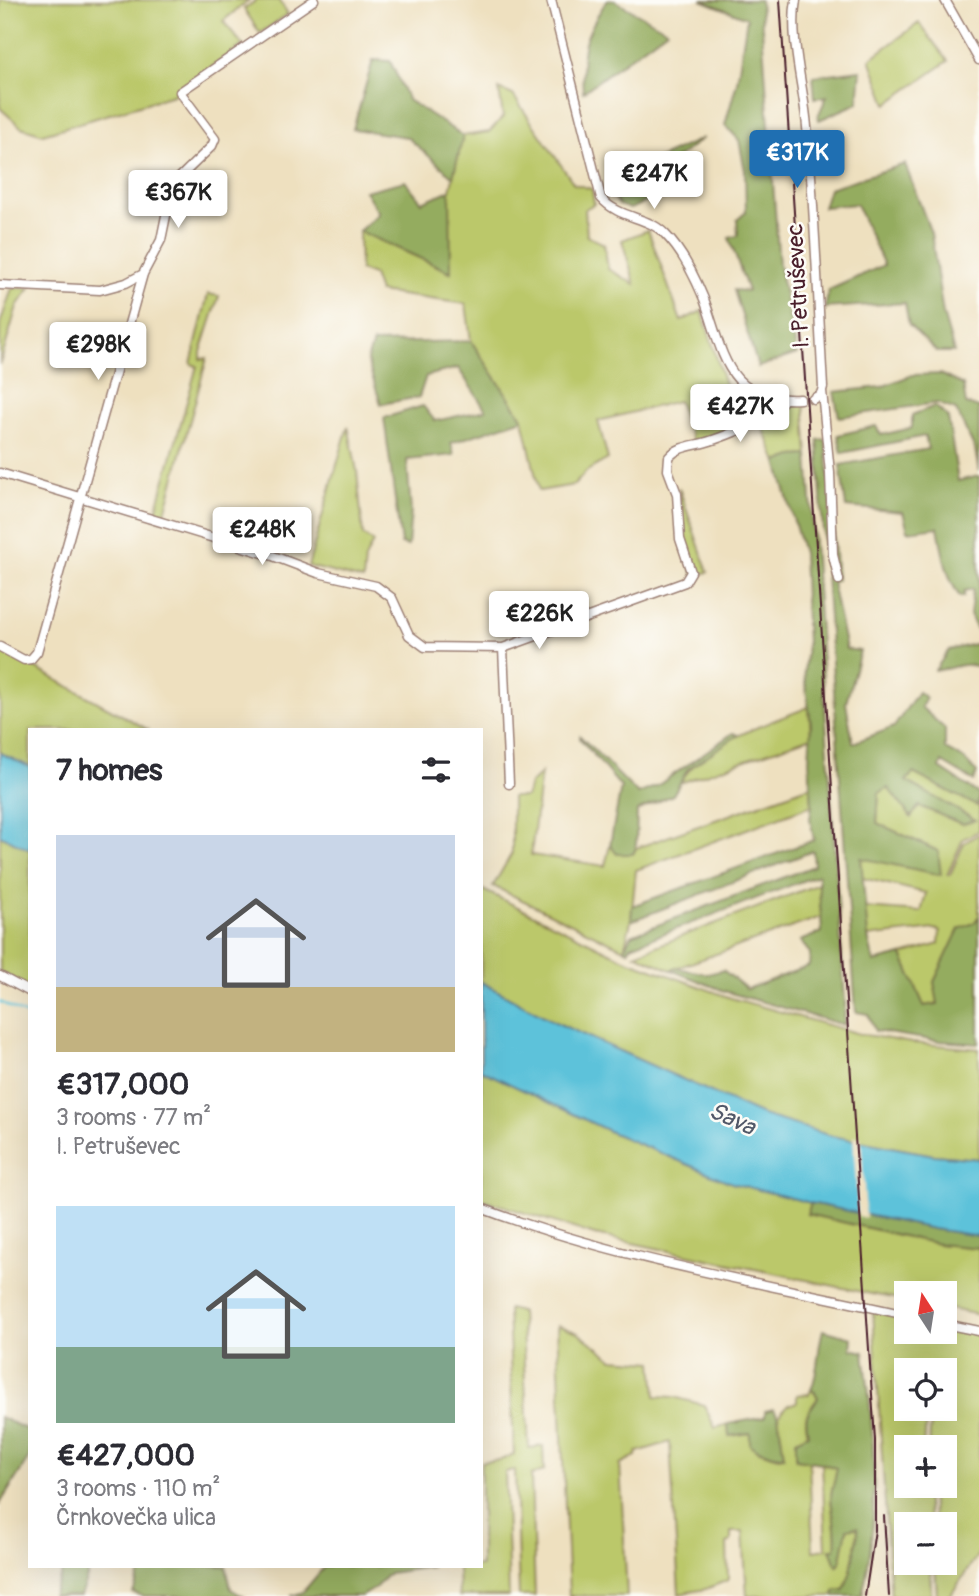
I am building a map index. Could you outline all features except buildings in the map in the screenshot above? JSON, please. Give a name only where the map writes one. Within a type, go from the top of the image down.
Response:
[{"type":"street","points":[[0,647],[24,660],[31,659],[37,652],[143,274],[161,240],[176,181],[215,139],[180,92],[314,0]]},
{"type":"street","points":[[551,0],[601,198],[610,209],[665,233],[696,282],[730,372],[752,392],[783,401],[800,400]]},
{"type":"street","name":"I. Petruševec","points":[[796,0],[793,21],[804,91],[810,156],[833,555],[839,580]]},
{"type":"street","points":[[945,0],[979,60]]},
{"type":"street","points":[[0,285],[100,289],[126,283],[143,274]]},
{"type":"street","points":[[813,399],[820,397],[822,391]]},
{"type":"street","points":[[0,473],[273,555],[318,573],[376,586],[392,598],[410,635],[425,648],[503,648],[685,582],[691,572],[680,539],[677,494],[667,470],[668,457],[681,448],[710,441],[765,416],[783,401]]},
{"type":"street","points":[[503,648],[509,784]]},
{"type":"street","points":[[0,976],[28,991]]},
{"type":"street","points":[[483,1209],[546,1231],[624,1253],[894,1312]]},
{"type":"street","points":[[957,1326],[979,1331]]},
{"type":"green space","points":[[0,0],[249,0],[223,21],[243,45],[173,95],[43,134],[21,127],[0,108]]},
{"type":"green space","points":[[257,0],[279,0],[288,14],[260,33],[244,9]]},
{"type":"green space","points":[[607,0],[613,0],[667,30],[583,92],[582,64],[585,43]]},
{"type":"green space","points":[[701,0],[760,0],[779,265],[797,354],[758,367],[734,290],[748,291],[729,238],[738,236],[737,220],[746,212],[745,170],[739,140],[725,125],[737,82],[747,18]]},
{"type":"green space","points":[[919,23],[948,61],[887,104],[870,59]]},
{"type":"green space","points":[[373,60],[390,61],[408,100],[463,136],[453,177],[407,137],[353,129]]},
{"type":"green space","points":[[861,70],[858,103],[819,120],[818,116],[827,96],[815,98],[813,76]]},
{"type":"green space","points":[[499,89],[513,95],[574,184],[592,189],[594,204],[585,209],[587,236],[604,244],[608,269],[635,284],[622,240],[648,230],[681,321],[702,311],[727,391],[749,423],[694,445],[678,401],[598,421],[608,459],[587,471],[574,485],[539,491],[523,419],[471,341],[466,304],[379,292],[373,275],[360,270],[359,231],[450,272],[450,190],[463,136],[489,132],[503,117]]},
{"type":"green space","points":[[703,138],[672,162],[612,193],[607,182]]},
{"type":"green space","points":[[905,164],[931,233],[943,314],[954,352],[937,352],[909,325],[905,303],[825,308],[829,290],[884,265],[856,204],[823,207],[829,188]]},
{"type":"green space","points":[[686,171],[696,180],[630,209],[619,205],[614,197]]},
{"type":"green space","points":[[405,181],[422,202],[450,190],[451,272],[359,231],[379,213],[365,191]]},
{"type":"green space","points":[[12,288],[30,288],[17,306],[0,365],[0,324]]},
{"type":"green space","points":[[208,294],[219,296],[201,352],[201,359],[207,358],[163,520],[154,518],[197,366],[191,364]]},
{"type":"green space","points":[[471,341],[523,419],[451,443],[454,455],[407,460],[411,511],[408,546],[401,544],[384,418],[423,406],[435,421],[486,410],[458,368],[426,376],[419,397],[381,404],[367,360],[373,343]]},
{"type":"green space","points":[[940,374],[963,385],[966,404],[979,408],[979,472],[975,449],[956,410],[937,403],[839,417],[834,392],[881,387],[912,375]]},
{"type":"green space","points":[[795,402],[804,402],[808,455],[793,456],[777,462],[761,422]]},
{"type":"green space","points":[[935,406],[948,417],[958,481],[979,476],[979,635],[970,615],[973,589],[964,591],[964,596],[960,597],[955,589],[945,564],[938,527],[908,531],[903,512],[846,507],[840,465],[928,449],[925,436],[842,453],[838,435],[876,426],[881,435],[912,428],[912,415]]},
{"type":"green space","points":[[348,426],[357,471],[363,535],[373,542],[365,559],[363,580],[308,566]]},
{"type":"green space","points":[[826,439],[837,580],[832,583],[846,649],[860,651],[846,703],[853,743],[894,727],[918,692],[926,698],[921,707],[945,729],[945,749],[964,759],[977,773],[974,781],[942,762],[940,768],[979,794],[977,806],[913,773],[906,781],[975,820],[962,824],[919,806],[911,817],[888,788],[879,793],[877,823],[938,851],[941,875],[861,858],[868,937],[874,962],[902,955],[924,1006],[938,1004],[934,982],[959,929],[974,923],[979,916],[979,1044],[938,1041],[875,1031],[868,1014],[856,1012],[818,440]]},
{"type":"green space","points":[[808,455],[845,1003],[844,1025],[727,992],[671,970],[677,968],[708,974],[723,970],[747,989],[809,966],[810,953],[800,941],[822,932],[818,875],[631,946],[628,951],[624,949],[631,935],[814,866],[813,851],[631,921],[632,906],[814,840],[810,819],[811,724],[804,674],[807,644],[803,553],[777,462],[793,456]]},
{"type":"green space","points":[[679,488],[708,572],[694,577],[683,539]]},
{"type":"green space","points":[[979,643],[979,668],[962,665],[935,670],[949,650]]},
{"type":"green space","points":[[0,649],[145,728],[28,728],[28,766],[0,753]]},
{"type":"green space","points":[[809,707],[811,737],[680,783],[704,756],[720,746]]},
{"type":"green space","points":[[733,733],[738,735],[688,769],[673,795],[637,811],[636,848],[633,854],[617,854],[610,845],[621,787],[580,736],[638,794],[657,786]]},
{"type":"green space","points":[[912,772],[977,805],[979,799],[979,831],[963,839],[947,875],[950,875],[964,843],[979,834],[979,916],[974,923],[959,930],[934,982],[939,1003],[924,1006],[902,955],[939,944],[940,931],[935,929],[868,937],[865,908],[921,912],[926,893],[862,878],[861,857],[908,868],[938,851],[877,823],[879,793],[888,787],[911,817],[919,806],[962,824],[974,819],[905,782]]},
{"type":"green space","points":[[541,773],[531,855],[605,866],[610,845],[617,854],[633,854],[636,848],[811,786],[812,805],[636,870],[631,921],[624,949],[493,886],[512,853],[512,797],[526,797],[530,784]]},
{"type":"green space","points":[[0,835],[28,849],[28,987],[0,972]]},
{"type":"green space","points":[[819,884],[821,917],[671,970],[635,954]]},
{"type":"green space","points":[[483,890],[622,958],[731,998],[860,1034],[912,1043],[979,1049],[979,1159],[934,1155],[831,1136],[762,1115],[555,1022],[483,983]]},
{"type":"green space","points":[[483,1071],[613,1133],[732,1183],[811,1203],[807,1214],[938,1244],[979,1248],[979,1315],[957,1310],[957,1281],[894,1281],[894,1298],[595,1235],[483,1200]]},
{"type":"green space","points":[[811,1203],[979,1236],[979,1248],[938,1244],[807,1214]]},
{"type":"green space","points":[[508,1309],[521,1312],[529,1448],[543,1446],[544,1471],[531,1475],[535,1596],[519,1596],[515,1470],[505,1472],[509,1596],[459,1596],[458,1568],[483,1568],[483,1462],[501,1460],[514,1454]]},
{"type":"green space","points":[[873,1311],[894,1315],[894,1344],[957,1344],[957,1329],[979,1334],[979,1553],[950,1596],[937,1596],[936,1575],[957,1575],[957,1512],[933,1512],[931,1498],[957,1498],[957,1435],[930,1435],[933,1421],[957,1421],[957,1358],[894,1358],[894,1421],[926,1421],[925,1435],[894,1435],[894,1498],[926,1498],[928,1512],[894,1512],[894,1575],[930,1575],[931,1596],[891,1596]]},
{"type":"green space","points":[[557,1325],[578,1333],[613,1359],[653,1362],[656,1396],[674,1397],[704,1405],[715,1428],[728,1424],[729,1436],[750,1433],[756,1450],[779,1457],[784,1456],[778,1416],[788,1405],[797,1402],[797,1395],[809,1394],[811,1390],[815,1392],[818,1398],[806,1418],[808,1434],[796,1440],[796,1459],[809,1460],[813,1551],[826,1549],[822,1463],[836,1468],[831,1497],[836,1543],[835,1550],[830,1549],[836,1565],[847,1529],[857,1527],[858,1532],[851,1571],[844,1590],[836,1591],[833,1596],[747,1596],[743,1532],[731,1532],[731,1542],[727,1544],[728,1580],[706,1589],[679,1594],[670,1442],[637,1452],[636,1456],[620,1464],[627,1596],[569,1596]]},
{"type":"green space","points":[[823,1330],[852,1338],[851,1349],[864,1352],[871,1412],[874,1505],[862,1596],[833,1596],[836,1591],[844,1590],[851,1571],[858,1532],[857,1527],[847,1529],[841,1560],[838,1566],[836,1565],[830,1549],[835,1549],[836,1542],[831,1497],[836,1468],[796,1459],[796,1440],[808,1434],[807,1414],[818,1398],[811,1390]]},
{"type":"green space","points":[[774,1409],[778,1416],[784,1456],[767,1453],[750,1445],[750,1433],[729,1436],[728,1424],[765,1417],[765,1411]]},
{"type":"green space","points":[[0,1417],[28,1430],[28,1459],[0,1504]]},
{"type":"green space","points":[[64,1568],[90,1568],[80,1596],[52,1596]]},
{"type":"green space","points":[[142,1568],[226,1568],[231,1589],[243,1596],[143,1596],[133,1593]]},
{"type":"green space","points":[[323,1568],[424,1568],[389,1573],[374,1589],[361,1596],[291,1596],[303,1592]]},
{"type":"water","points":[[0,753],[28,766],[28,849],[0,835]]},
{"type":"water","name":"Sava","points":[[483,983],[555,1022],[762,1115],[832,1136],[934,1155],[979,1159],[979,1236],[811,1203],[732,1183],[613,1133],[483,1071]]},
{"type":"pier","points":[[853,1136],[861,1137],[866,1218],[858,1217]]},
{"type":"waterway","points":[[0,1002],[28,1016]]},
{"type":"railway","points":[[780,0],[875,1440],[875,1530],[865,1596]]},
{"type":"railway","points":[[884,1516],[889,1596]]}]
